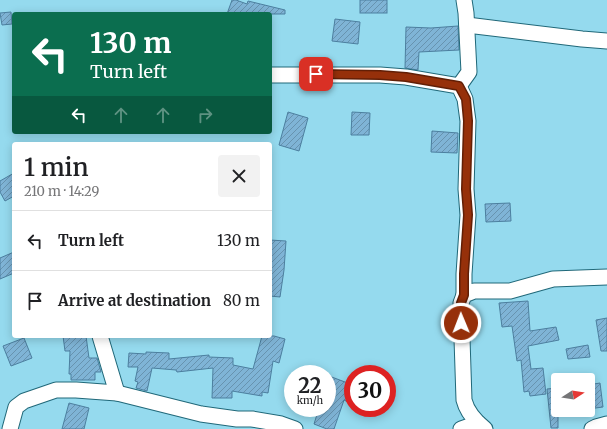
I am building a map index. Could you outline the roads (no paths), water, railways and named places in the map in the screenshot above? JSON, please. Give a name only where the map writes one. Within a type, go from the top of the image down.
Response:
[{"type":"street","points":[[459,86],[469,72],[467,25],[464,0]]},
{"type":"street","points":[[467,25],[607,41]]},
{"type":"street","points":[[272,74],[380,75],[406,77],[459,86]]},
{"type":"street","points":[[459,86],[466,99],[468,121],[466,189],[468,215],[464,295],[461,303],[464,400],[466,408],[482,426]]},
{"type":"street","points":[[464,295],[474,291],[510,290],[553,279],[607,277]]},
{"type":"street","points":[[101,338],[117,393]]},
{"type":"street","points":[[10,429],[16,407],[24,401],[56,390],[117,393],[237,424],[252,419],[281,424],[295,429]]},
{"type":"street","points":[[592,429],[607,424]]},
{"type":"street","points":[[461,429],[482,426]]}]
